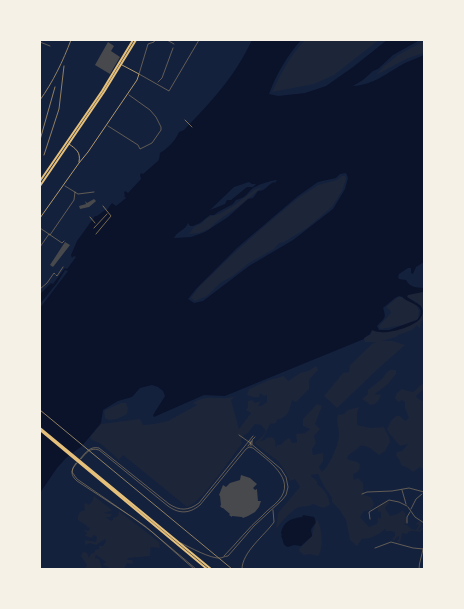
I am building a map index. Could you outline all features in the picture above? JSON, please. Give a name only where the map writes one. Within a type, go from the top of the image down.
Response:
[{"type":"main road","points":[[40,186],[108,87],[135,40]]},
{"type":"main road","points":[[40,181],[135,40]]},
{"type":"main road","points":[[40,429],[207,569]]},
{"type":"main road","points":[[83,465],[211,569]]},
{"type":"street","points":[[40,218],[137,80],[148,44],[155,40]]},
{"type":"street","points":[[168,40],[174,44]]},
{"type":"street","points":[[121,65],[169,91],[199,40]]},
{"type":"street","points":[[40,42],[50,46]]},
{"type":"street","points":[[156,83],[162,78],[173,48]]},
{"type":"street","points":[[107,125],[138,145],[140,149],[151,144],[155,138],[161,128],[156,117],[150,110],[127,94]]},
{"type":"street","points":[[69,144],[80,156],[78,163]]},
{"type":"street","points":[[63,185],[80,194],[94,192]]},
{"type":"street","points":[[40,247],[74,200],[75,192]]},
{"type":"street","points":[[40,228],[62,243],[64,241]]},
{"type":"street","points":[[40,289],[54,273],[57,276],[63,267]]},
{"type":"street","points":[[240,435],[276,467],[283,477],[284,494],[278,503],[268,511]]},
{"type":"street","points":[[195,569],[132,517],[77,481],[72,476],[72,468],[86,452],[92,448],[97,448],[169,504],[178,509],[186,510],[198,503],[212,489],[250,444],[254,436]]},
{"type":"street","points":[[246,440],[252,440]]},
{"type":"street","points":[[246,440],[246,447]]},
{"type":"street","points":[[250,444],[252,440]]},
{"type":"street","points":[[250,444],[261,454]]},
{"type":"street","points":[[246,447],[253,448]]},
{"type":"street","points":[[362,494],[408,488],[424,493]]},
{"type":"street","points":[[401,489],[407,506]]},
{"type":"street","points":[[407,523],[407,517],[416,499],[424,493]]},
{"type":"street","points":[[370,520],[370,512],[389,500],[407,506],[424,523]]},
{"type":"street","points":[[175,540],[193,549],[222,558],[243,538],[252,525],[278,503]]},
{"type":"street","points":[[242,569],[243,561],[247,554],[274,522],[273,508]]},
{"type":"street","points":[[268,511],[273,514]]},
{"type":"street","points":[[375,548],[391,542],[412,548],[424,549],[419,562],[419,569]]},
{"type":"path","points":[[186,120],[192,127]]},
{"type":"path","points":[[96,234],[111,216],[103,206]]},
{"type":"path","points":[[94,228],[108,213]]},
{"type":"path","points":[[90,217],[95,223]]},
{"type":"shaded area","points":[[252,40],[301,40],[282,66],[269,94],[278,96],[305,93],[326,86],[387,40],[420,40],[393,55],[378,69],[353,86],[374,81],[405,63],[424,55],[424,262],[416,267],[413,274],[411,273],[411,268],[408,268],[399,274],[398,277],[399,279],[406,280],[412,286],[424,288],[423,292],[408,295],[407,297],[421,306],[422,316],[418,320],[409,326],[396,331],[378,332],[372,330],[364,339],[225,396],[204,395],[154,417],[153,415],[165,396],[163,391],[152,385],[140,388],[132,397],[118,401],[103,410],[101,423],[82,446],[66,458],[57,468],[40,493],[40,308],[68,271],[65,270],[40,304],[40,294],[51,283],[53,284],[76,257],[72,258],[71,255],[77,241],[95,216],[106,211],[112,203],[116,206],[126,198],[124,196],[125,191],[128,193],[141,179],[141,173],[143,174],[158,161],[160,153],[171,144],[179,132],[184,130],[213,98],[230,77]],"holes":[[[346,173],[348,178],[345,189],[333,209],[293,240],[249,266],[203,301],[194,303],[188,299],[237,248],[298,196],[318,182],[336,178],[340,174]],[[277,180],[263,190],[258,191],[253,198],[248,199],[228,217],[205,232],[191,237],[174,238],[188,223],[190,226],[200,223],[262,184]],[[249,182],[256,184],[253,187],[247,187],[231,200],[227,200],[225,204],[210,210],[234,187]],[[402,297],[419,307],[420,316],[417,320],[389,330],[379,330],[377,326],[385,316],[383,308],[395,298]]]},
{"type":"shaded area","points":[[305,40],[379,40],[334,75],[314,84],[272,92],[290,58]]},
{"type":"shaded area","points":[[424,41],[424,53],[408,58],[376,75],[398,55]]},
{"type":"shaded area","points":[[345,176],[346,179],[342,191],[332,207],[307,228],[279,243],[274,249],[249,263],[233,276],[220,283],[207,296],[195,301],[191,298],[199,287],[232,255],[298,198],[318,185],[337,180]]},
{"type":"shaded area","points":[[261,187],[209,229],[189,234],[194,227],[208,217],[219,214]]},
{"type":"shaded area","points":[[424,291],[424,321],[421,322],[420,329],[417,325],[412,330],[382,341],[393,341],[405,345],[337,408],[324,396],[343,373],[349,372],[350,365],[376,342],[365,342],[364,338],[371,334],[372,330],[377,332],[390,331],[403,328],[419,320],[423,310],[418,303],[407,297],[408,295]]},
{"type":"shaded area","points":[[398,297],[416,304],[419,311],[418,319],[403,325],[381,329],[380,325],[391,313],[387,306]]},
{"type":"shaded area","points":[[316,366],[318,370],[309,380],[309,389],[296,402],[292,400],[287,415],[277,420],[276,423],[270,424],[263,438],[260,441],[272,437],[275,440],[276,448],[277,445],[290,438],[291,442],[297,442],[296,434],[305,433],[310,429],[303,426],[303,419],[317,404],[322,406],[315,424],[320,429],[314,436],[316,443],[312,449],[313,455],[323,453],[323,461],[319,467],[322,472],[337,444],[339,435],[338,415],[359,407],[357,425],[371,428],[384,427],[390,442],[385,451],[379,455],[368,447],[360,446],[347,458],[360,464],[358,471],[353,474],[354,480],[358,478],[363,483],[364,495],[371,497],[374,504],[371,510],[364,511],[360,517],[369,527],[377,524],[378,517],[381,519],[378,507],[388,500],[389,503],[385,508],[390,516],[402,510],[406,514],[407,519],[404,525],[416,530],[419,525],[416,524],[419,521],[422,524],[418,530],[424,527],[420,532],[409,531],[407,534],[402,533],[400,543],[396,541],[399,539],[399,536],[394,541],[392,539],[395,536],[395,532],[386,531],[385,529],[374,536],[362,539],[357,546],[350,540],[346,520],[332,502],[332,498],[318,474],[311,476],[326,493],[330,505],[323,508],[313,504],[297,508],[276,529],[278,513],[300,487],[295,479],[290,481],[278,461],[254,443],[266,431],[261,425],[255,424],[244,435],[241,440],[242,444],[216,479],[201,497],[187,507],[123,455],[119,460],[90,437],[101,424],[140,419],[143,425],[168,421],[197,405],[193,403],[207,398],[234,397],[231,400],[239,429],[251,413],[246,410],[248,401],[252,400],[255,403],[261,401],[258,406],[267,402],[267,395],[264,396],[260,393],[259,397],[253,397],[247,395],[249,389],[284,376],[288,381]]},
{"type":"shaded area","points":[[390,370],[396,370],[396,374],[388,384],[375,394],[381,395],[379,400],[375,404],[370,405],[362,399],[368,394],[368,390]]},
{"type":"shaded area","points":[[424,383],[424,389],[416,396],[424,400],[424,469],[420,467],[413,472],[401,465],[396,455],[397,452],[402,451],[408,444],[400,446],[387,429],[396,416],[400,416],[405,421],[409,418],[405,402],[402,400],[398,402],[395,398],[397,393],[402,389],[413,392]]},
{"type":"shaded area","points":[[121,403],[126,403],[128,408],[127,414],[117,419],[109,420],[105,418],[104,412],[107,409]]},
{"type":"shaded area","points":[[94,496],[112,510],[104,513],[112,514],[110,517],[106,517],[111,521],[118,516],[119,511],[163,545],[159,543],[160,548],[151,547],[150,556],[128,558],[127,560],[132,560],[133,562],[132,564],[127,563],[124,569],[111,569],[104,565],[106,562],[96,555],[95,558],[99,559],[102,568],[85,569],[87,565],[81,556],[83,552],[87,553],[89,558],[106,541],[105,539],[96,545],[90,543],[85,545],[85,540],[96,542],[97,537],[93,535],[92,538],[85,536],[87,533],[83,529],[88,531],[90,527],[88,528],[78,520],[80,512],[85,510],[84,505],[86,503],[89,505]]},
{"type":"shaded area","points":[[303,515],[314,517],[316,522],[311,530],[312,536],[301,546],[286,546],[281,536],[284,526],[288,521]]},
{"type":"shaded area","points":[[317,519],[322,538],[320,553],[318,556],[304,555],[299,549],[312,536]]},
{"type":"building","points":[[108,42],[114,46],[111,51],[120,57],[110,74],[95,65]]},
{"type":"building","points":[[94,199],[96,201],[89,207],[80,209],[79,206],[86,204],[85,201],[87,203]]},
{"type":"building","points":[[65,242],[70,245],[53,267],[50,265]]},
{"type":"building","points":[[241,475],[250,478],[257,484],[253,488],[257,489],[258,501],[261,501],[255,512],[243,518],[229,515],[220,506],[219,495],[223,485],[226,487],[230,483],[240,480]]},
{"type":"railway","points":[[40,100],[65,56],[71,40]]},
{"type":"railway","points":[[44,155],[59,109],[64,66]]},
{"type":"railway","points":[[40,140],[55,87]]},
{"type":"railway","points":[[40,410],[232,569]]}]
